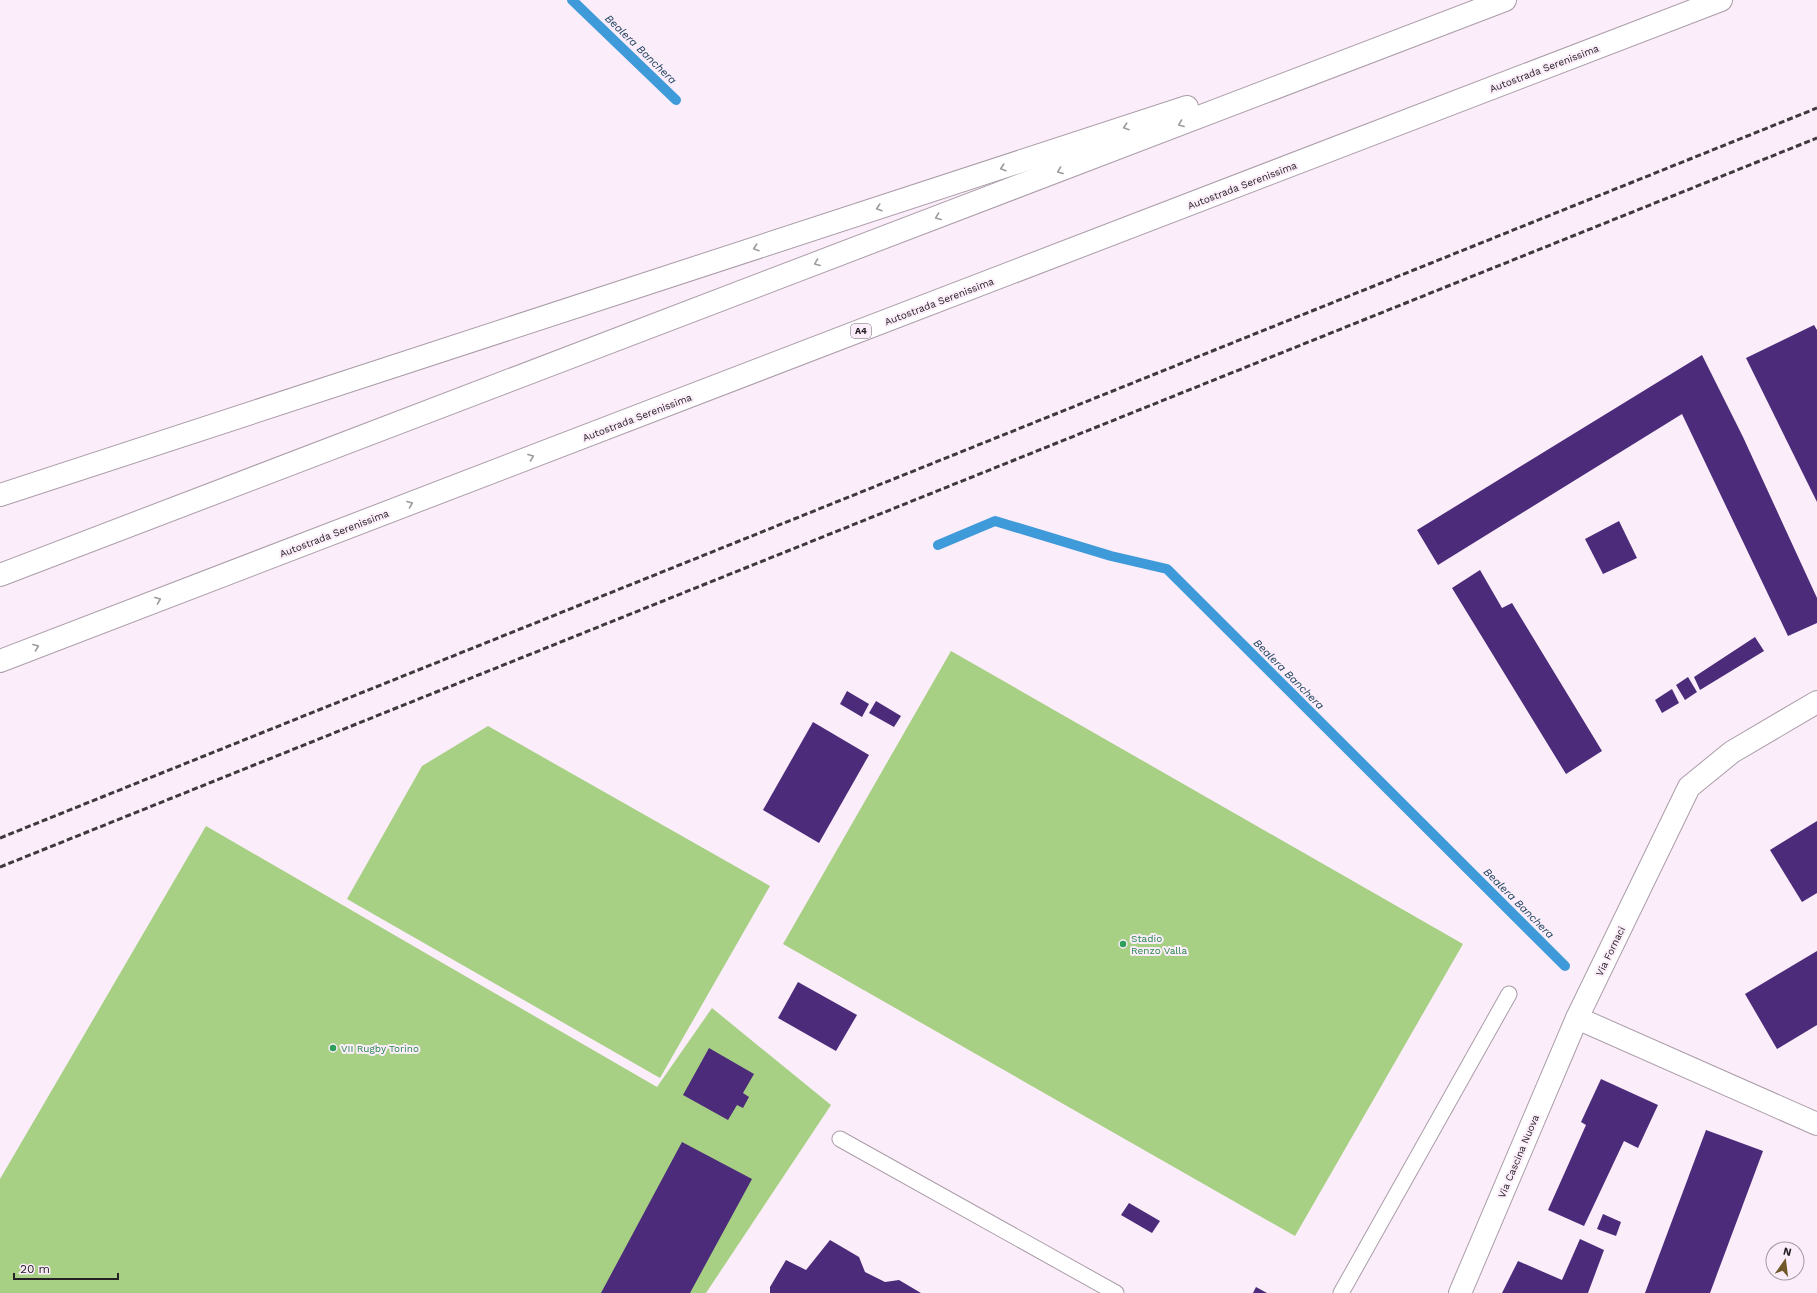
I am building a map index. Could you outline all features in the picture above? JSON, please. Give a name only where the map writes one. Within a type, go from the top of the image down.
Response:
[{"type":"main road","points":[[0,575],[1505,0]]},
{"type":"main road","name":"Autostrada Serenissima","points":[[0,661],[1721,0]]},
{"type":"main road","points":[[0,495],[1456,19]]},
{"type":"main road","name":"Via Fornaci","points":[[1577,1018],[1689,787],[1732,752],[1817,702]]},
{"type":"main road","points":[[1577,1018],[1817,1124]]},
{"type":"main road","name":"Via Cascina Nuova","points":[[1460,1293],[1577,1018]]},
{"type":"lane","points":[[1341,1293],[1509,994]]},
{"type":"lane","points":[[840,1139],[1116,1293]]},
{"type":"green space","name":"Stadio Renzo Valla","points":[[951,651],[1463,944],[1295,1236],[783,944]]},
{"type":"green space","points":[[488,726],[770,886],[660,1078],[347,899],[422,766]]},
{"type":"green space","name":"VII Rugby Torino","points":[[206,826],[657,1087],[712,1008],[831,1105],[706,1293],[0,1293],[0,1179]]},
{"type":"building","points":[[1814,325],[1817,330],[1817,502],[1746,358]]},
{"type":"building","points":[[1702,355],[1743,437],[1817,598],[1817,623],[1788,636],[1682,414],[1438,565],[1417,530]]},
{"type":"building","points":[[1619,521],[1637,558],[1603,574],[1585,539]]},
{"type":"building","points":[[1480,570],[1502,608],[1512,603],[1602,751],[1566,774],[1452,588]]},
{"type":"building","points":[[1755,637],[1764,651],[1700,690],[1694,677]]},
{"type":"building","points":[[1688,677],[1697,692],[1685,700],[1676,685]]},
{"type":"building","points":[[1672,689],[1679,703],[1662,713],[1655,700]]},
{"type":"building","points":[[847,691],[869,704],[862,717],[840,704]]},
{"type":"building","points":[[876,701],[901,716],[894,727],[869,713]]},
{"type":"building","points":[[813,722],[869,755],[819,843],[763,810]]},
{"type":"building","points":[[1817,821],[1817,893],[1802,902],[1770,850]]},
{"type":"building","points":[[1817,951],[1817,1025],[1777,1049],[1745,994]]},
{"type":"building","points":[[798,982],[857,1015],[836,1051],[778,1018]]},
{"type":"building","points":[[709,1048],[754,1074],[743,1093],[749,1097],[743,1108],[737,1105],[728,1120],[683,1095]]},
{"type":"building","points":[[1601,1079],[1658,1105],[1638,1148],[1624,1141],[1584,1226],[1548,1210],[1586,1125],[1581,1122]]},
{"type":"building","points":[[1706,1130],[1763,1151],[1710,1293],[1645,1293]]},
{"type":"building","points":[[682,1142],[752,1179],[690,1293],[601,1293]]},
{"type":"building","points":[[1129,1203],[1160,1221],[1152,1233],[1121,1215]]},
{"type":"building","points":[[1603,1214],[1621,1222],[1616,1236],[1597,1229]]},
{"type":"building","points":[[1580,1239],[1604,1250],[1588,1293],[1502,1293],[1518,1261],[1562,1280]]},
{"type":"building","points":[[830,1240],[859,1257],[865,1272],[885,1282],[899,1280],[921,1293],[770,1293],[770,1287],[786,1260],[806,1270]]},
{"type":"building","points":[[1256,1287],[1267,1293],[1253,1293]]},
{"type":"waterway","name":"Bealera Banchera","points":[[572,0],[676,100]]},
{"type":"waterway","name":"Bealera Banchera","points":[[938,545],[995,521],[1111,556],[1167,569],[1565,966]]},
{"type":"railway","points":[[0,838],[1817,108]]},
{"type":"railway","points":[[0,867],[1817,138]]},
{"type":"place","name":"Stadio Renzo Valla","points":[[1123,944]]},
{"type":"place","name":"VII Rugby Torino","points":[[333,1048]]}]
